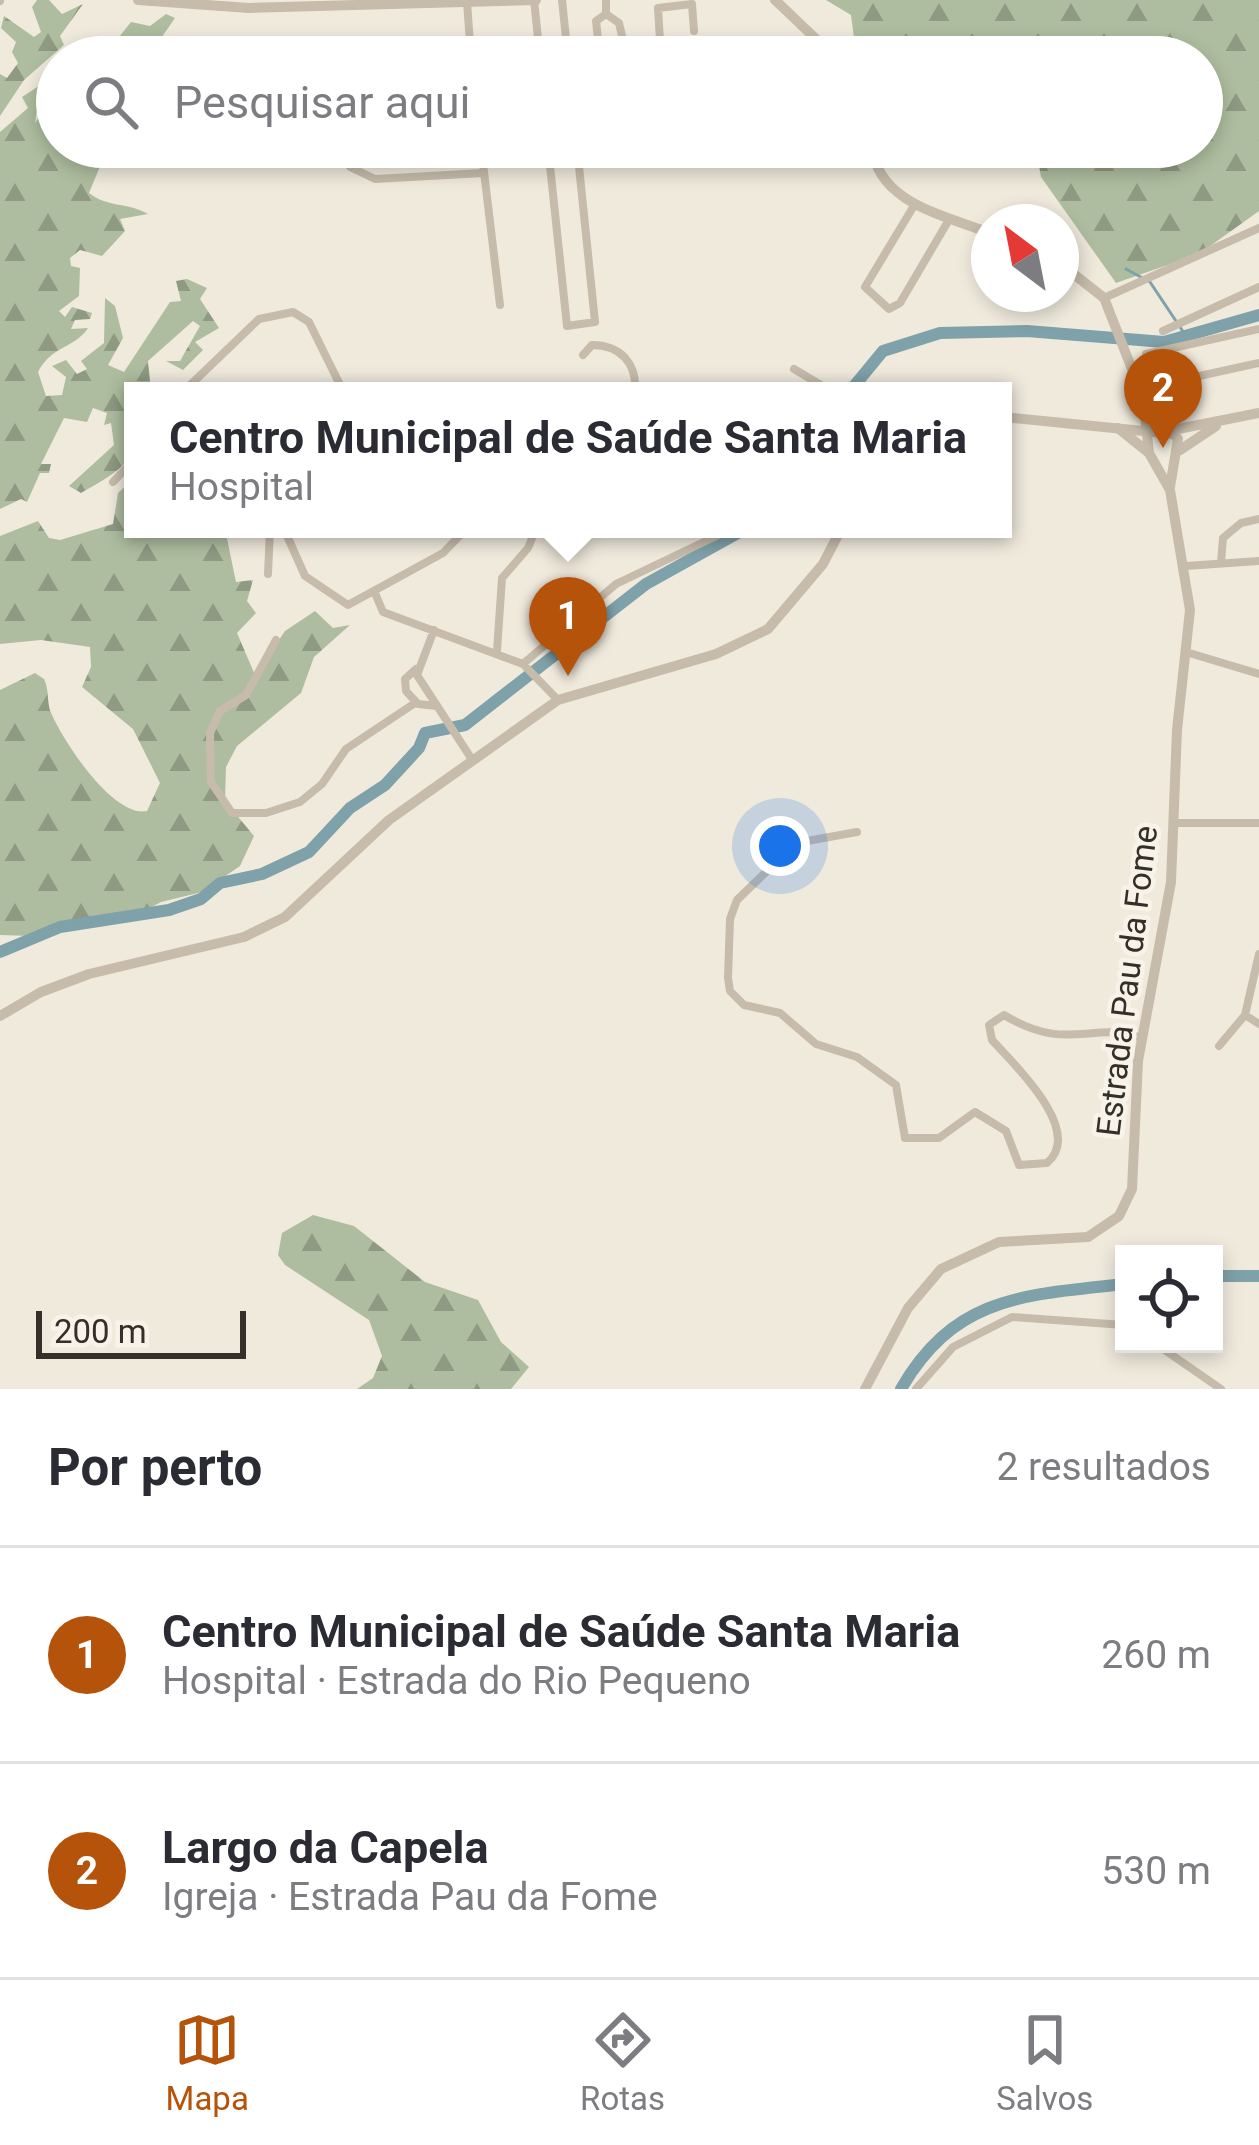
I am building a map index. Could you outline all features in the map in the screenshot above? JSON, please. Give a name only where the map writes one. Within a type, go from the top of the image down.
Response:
[{"type":"street","points":[[139,0],[249,8],[535,0],[538,36]]},
{"type":"street","points":[[562,0],[566,36]]},
{"type":"street","points":[[606,0],[619,36]]},
{"type":"street","points":[[775,0],[813,36]]},
{"type":"street","points":[[658,36],[654,14],[662,6],[687,1],[695,9],[694,31]]},
{"type":"street","points":[[467,2],[470,36]]},
{"type":"street","points":[[598,36],[596,21],[609,14]]},
{"type":"street","points":[[354,168],[375,179],[484,172]]},
{"type":"street","points":[[484,168],[500,305]]},
{"type":"street","points":[[551,168],[566,326],[595,322],[580,168]]},
{"type":"street","points":[[878,168],[880,176],[916,203],[971,226]]},
{"type":"street","points":[[916,203],[866,287],[889,309],[900,303],[950,218]]},
{"type":"street","points":[[1104,298],[1259,228]]},
{"type":"street","points":[[1079,275],[1104,298],[1162,436],[1165,463],[1224,421]]},
{"type":"street","points":[[1163,331],[1259,286]]},
{"type":"street","points":[[193,382],[259,319],[293,312],[309,322],[339,382]]},
{"type":"street","points":[[1146,353],[1259,329]]},
{"type":"street","points":[[583,355],[592,345],[609,345],[628,360],[633,382]]},
{"type":"street","points":[[1142,393],[1259,363]]},
{"type":"street","points":[[794,369],[816,382]]},
{"type":"street","points":[[1142,393],[1146,413],[1178,453]]},
{"type":"street","points":[[1121,426],[1146,413]]},
{"type":"street","points":[[1012,418],[1121,426],[1162,436],[1259,413]]},
{"type":"street","points":[[1121,426],[1162,436]]},
{"type":"street","name":"Estrada Pau da Fome","points":[[865,1389],[908,1308],[957,1258],[999,1242],[1088,1237],[1119,1216],[1132,1189],[1134,1090],[1171,882],[1190,610],[1162,436]]},
{"type":"street","name":"Estrada Pau da Fome","points":[[1170,490],[1178,453]]},
{"type":"street","points":[[112,482],[124,469]]},
{"type":"street","points":[[1221,563],[1222,538],[1240,523],[1259,519]]},
{"type":"street","points":[[268,574],[270,538]]},
{"type":"street","points":[[287,538],[297,566],[319,589],[348,605],[442,553],[457,538]]},
{"type":"street","points":[[497,651],[502,578],[533,538]]},
{"type":"street","points":[[525,665],[616,584],[711,538]]},
{"type":"street","points":[[0,1016],[41,992],[88,974],[268,927],[300,905],[389,820],[558,700],[675,668],[758,636],[823,564],[836,538]]},
{"type":"street","points":[[1186,566],[1259,561]]},
{"type":"street","points":[[375,593],[383,612],[525,665],[558,700]]},
{"type":"street","points":[[415,703],[404,683],[417,668],[434,630]]},
{"type":"street","points":[[276,640],[244,698],[220,711],[210,733],[211,782],[232,813],[266,813],[300,802],[322,784],[346,749],[415,703],[437,706]]},
{"type":"street","points":[[1185,652],[1259,674]]},
{"type":"street","points":[[417,668],[471,758]]},
{"type":"street","points":[[1174,823],[1259,823]]},
{"type":"street","points":[[857,832],[796,843],[737,900],[730,920],[730,991],[744,1005],[780,1013],[816,1044],[857,1058],[896,1085],[905,1138],[939,1138],[975,1112],[1006,1131],[1019,1165],[1047,1163],[1056,1148],[1052,1113],[992,1040],[989,1024],[1004,1015],[1044,1035],[1082,1038],[1121,1032],[1142,1037]]},
{"type":"street","points":[[1219,1046],[1245,1015],[1259,954]]},
{"type":"street","points":[[1245,1015],[1259,1024]]},
{"type":"street","points":[[916,1389],[952,1347],[995,1324],[1028,1315],[1045,1323],[1115,1325]]},
{"type":"street","points":[[1169,1353],[1221,1389]]},
{"type":"green space","points":[[37,0],[49,0],[62,14],[83,4],[60,36],[36,36],[36,70],[0,116],[0,74],[7,78],[18,63],[12,52],[16,42],[1,28],[4,16],[34,37],[41,32],[32,7]]},
{"type":"green space","points":[[826,0],[1259,0],[1259,211],[1199,254],[1116,283],[1079,231],[1079,204],[1060,204],[1041,177],[1039,168],[1223,168],[1223,36],[854,36],[851,15]]},
{"type":"green space","points":[[166,14],[175,18],[163,36],[120,36],[131,22],[150,26]]},
{"type":"green space","points":[[36,88],[36,168],[99,168],[89,193],[148,214],[120,219],[125,231],[102,256],[80,250],[70,258],[71,266],[80,268],[79,296],[59,311],[65,317],[72,307],[92,313],[90,319],[75,320],[71,329],[88,328],[38,372],[46,396],[62,395],[66,377],[52,366],[66,360],[77,374],[87,369],[81,361],[104,343],[105,298],[115,306],[123,338],[108,365],[124,372],[170,302],[181,301],[176,281],[187,279],[207,288],[200,299],[219,328],[195,342],[203,350],[183,370],[166,361],[180,361],[200,326],[193,321],[148,361],[150,382],[124,382],[124,464],[115,472],[81,493],[69,486],[114,445],[111,423],[104,425],[107,413],[93,408],[87,422],[64,418],[41,464],[51,464],[49,473],[40,473],[27,502],[21,499],[0,509],[0,132],[28,108],[22,97]]},
{"type":"green space","points":[[124,487],[124,538],[227,538],[236,582],[253,580],[247,601],[256,613],[237,633],[255,675],[285,631],[315,611],[333,628],[350,625],[314,657],[301,693],[237,746],[226,767],[225,801],[254,836],[240,866],[202,892],[161,902],[128,920],[75,923],[33,936],[0,935],[0,690],[35,673],[44,679],[50,711],[68,743],[92,777],[120,803],[147,811],[160,783],[133,729],[82,687],[91,667],[90,647],[41,640],[0,644],[0,536],[38,521],[49,538],[60,540],[113,524],[118,493]]},
{"type":"green space","points":[[313,1215],[354,1226],[425,1282],[478,1300],[501,1342],[529,1367],[511,1389],[357,1389],[373,1378],[382,1356],[369,1320],[285,1265],[278,1255],[282,1233]]},
{"type":"waterway","points":[[1126,269],[1150,282],[1188,339]]},
{"type":"waterway","points":[[857,382],[883,351],[940,333],[1027,331],[1164,342],[1259,315]]},
{"type":"waterway","points":[[0,952],[60,927],[169,910],[201,899],[220,883],[262,874],[309,852],[350,808],[385,785],[419,748],[425,733],[465,725],[646,584],[729,538]]},
{"type":"waterway","points":[[1223,1276],[1259,1276]]},
{"type":"waterway","points":[[901,1389],[922,1358],[969,1317],[1025,1297],[1115,1285]]},
{"type":"place","name":"Largo da Capela","points":[[1163,448]]},
{"type":"place","name":"Centro Municipal de Saúde Santa Maria","points":[[568,676]]}]
